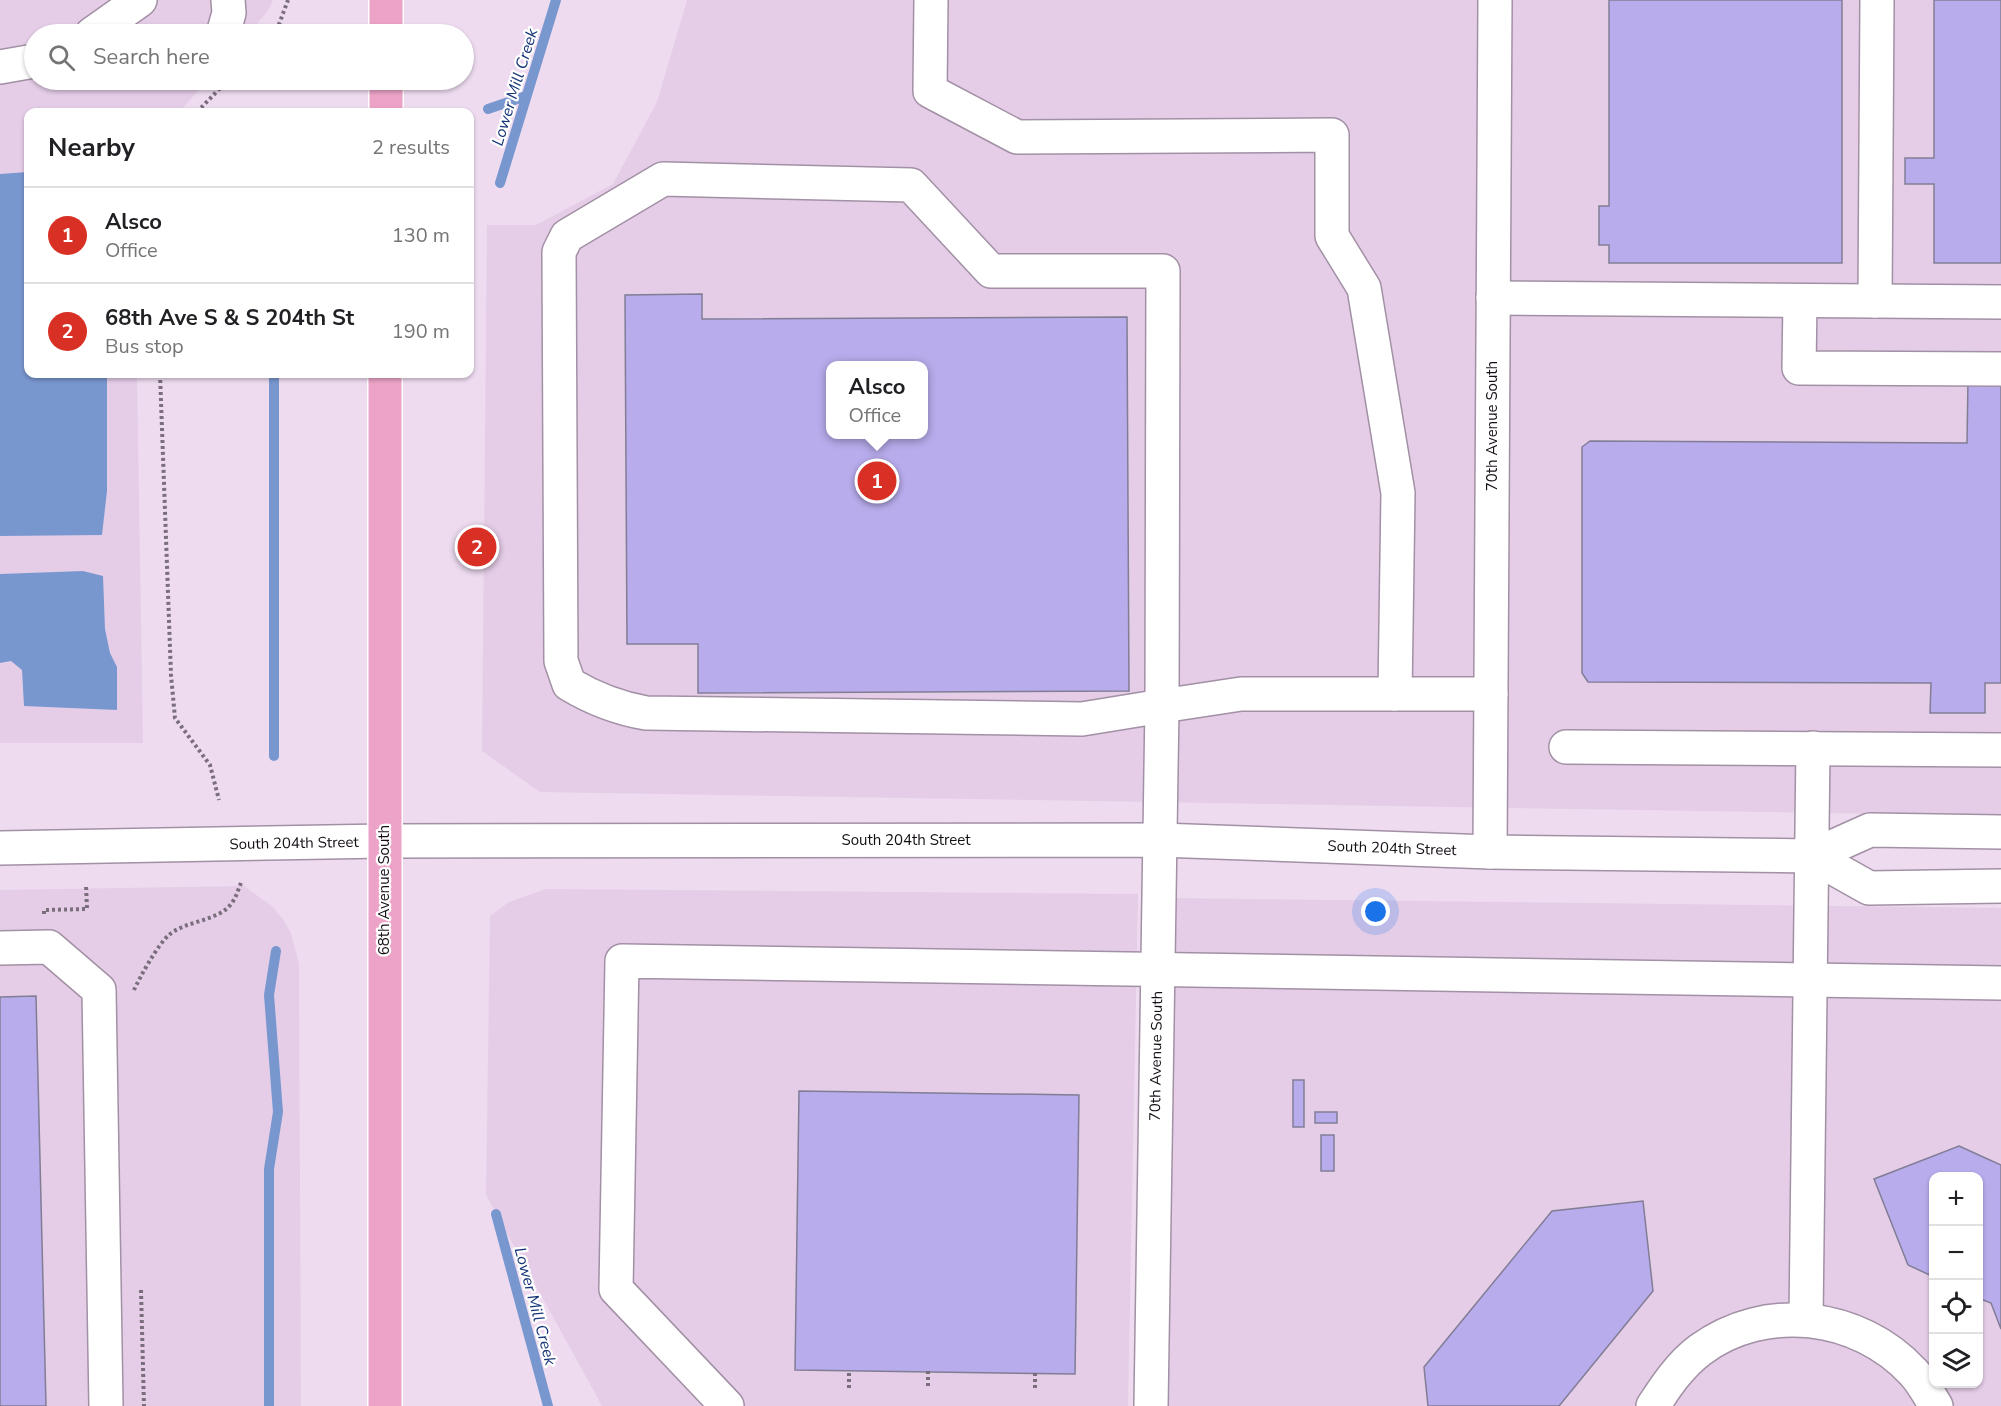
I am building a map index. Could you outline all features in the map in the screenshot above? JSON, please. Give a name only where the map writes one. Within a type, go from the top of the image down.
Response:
[{"type":"main road","points":[[386,24],[387,0]]},
{"type":"main road","points":[[386,90],[386,108]]},
{"type":"main road","name":"68th Avenue South","points":[[385,1406],[386,378]]},
{"type":"street","points":[[106,24],[140,0]]},
{"type":"street","points":[[226,24],[229,13],[228,0]]},
{"type":"street","points":[[931,0],[930,91],[1017,137],[1332,135],[1332,236],[1364,288],[1398,493],[1395,694]]},
{"type":"street","name":"70th Avenue South","points":[[1490,852],[1495,0]]},
{"type":"street","points":[[1875,301],[1877,0]]},
{"type":"street","points":[[0,67],[24,63]]},
{"type":"street","points":[[1162,706],[1163,271],[991,271],[911,185],[663,179],[567,236],[559,252],[561,661],[569,684],[592,697],[620,709],[646,713],[1082,719],[1241,694],[1491,694]]},
{"type":"street","points":[[1493,298],[2001,302]]},
{"type":"street","points":[[1800,301],[1799,368],[2001,369]]},
{"type":"street","name":"70th Avenue South","points":[[1151,1406],[1162,706]]},
{"type":"street","points":[[1566,747],[2001,750]]},
{"type":"street","points":[[1806,1319],[1813,748]]},
{"type":"street","name":"South 204th Street","points":[[0,848],[384,841],[1160,840],[1490,852],[1812,856],[1870,830],[2001,832]]},
{"type":"street","name":"South 204th Street","points":[[1812,856],[1869,888],[2001,886]]},
{"type":"street","points":[[0,948],[49,947],[99,990],[106,1406]]},
{"type":"street","points":[[727,1406],[616,1289],[622,961],[2001,983]]},
{"type":"street","points":[[1653,1406],[1673,1376],[1700,1350],[1731,1332],[1767,1321],[1806,1319],[1845,1327],[1882,1345],[1914,1372],[1936,1406]]},
{"type":"path","points":[[279,24],[288,0]]},
{"type":"path","points":[[201,108],[218,90]]},
{"type":"path","points":[[160,378],[171,675],[175,718],[210,765],[219,800]]},
{"type":"path","points":[[132,996],[138,980],[167,936],[175,930],[218,914],[231,906],[241,883]]},
{"type":"path","points":[[45,947],[44,910],[87,909],[86,885]]},
{"type":"path","points":[[141,1287],[144,1406]]},
{"type":"path","points":[[849,1371],[849,1388]]},
{"type":"path","points":[[928,1371],[928,1389]]},
{"type":"path","points":[[1035,1373],[1035,1391]]},
{"type":"shaded area","points":[[0,0],[273,0],[268,11],[257,24],[24,24],[24,90],[199,90],[183,108],[24,108],[24,378],[137,378],[143,743],[0,743]]},
{"type":"shaded area","points":[[687,0],[2001,0],[2001,816],[540,792],[482,751],[487,225],[536,225],[613,184],[657,102]]},
{"type":"shaded area","points":[[244,886],[272,906],[283,919],[291,933],[299,964],[301,1406],[0,1406],[0,890]]},
{"type":"shaded area","points":[[546,889],[1138,894],[1128,1406],[602,1406],[486,1195],[490,916],[509,902]]},
{"type":"shaded area","points":[[1173,898],[2001,908],[2001,1406],[1167,1406]]},
{"type":"water","points":[[24,172],[24,378],[107,378],[107,491],[102,535],[0,536],[0,174]]},
{"type":"water","points":[[83,571],[103,576],[105,629],[110,653],[117,667],[117,710],[24,706],[22,670],[11,661],[0,663],[0,574]]},
{"type":"building","points":[[1609,0],[1842,0],[1842,263],[1609,263],[1609,245],[1599,245],[1599,206],[1609,206]]},
{"type":"building","points":[[1934,0],[2001,0],[2001,263],[1934,263],[1934,184],[1905,184],[1905,158],[1934,158]]},
{"type":"building","points":[[702,294],[702,319],[1127,317],[1129,691],[698,693],[698,644],[627,644],[625,295]]},
{"type":"building","points":[[1968,380],[2001,380],[2001,683],[1985,683],[1985,713],[1930,713],[1931,683],[1588,682],[1582,673],[1582,447],[1590,441],[1967,443]]},
{"type":"building","points":[[36,996],[46,1406],[0,1406],[0,997]]},
{"type":"building","points":[[1293,1080],[1304,1080],[1304,1127],[1293,1127]]},
{"type":"building","points":[[799,1091],[1079,1095],[1075,1374],[795,1370]]},
{"type":"building","points":[[1315,1112],[1337,1112],[1337,1123],[1315,1123]]},
{"type":"building","points":[[1321,1135],[1334,1135],[1334,1171],[1321,1171]]},
{"type":"building","points":[[1959,1146],[2001,1165],[2001,1329],[1991,1303],[1983,1300],[1983,1172],[1929,1172],[1929,1275],[1908,1265],[1874,1179]]},
{"type":"building","points":[[1643,1201],[1653,1291],[1559,1406],[1428,1406],[1424,1367],[1552,1211]]},
{"type":"waterway","name":"Lower Mill Creek","points":[[500,183],[556,0]]},
{"type":"waterway","points":[[488,109],[526,96]]},
{"type":"waterway","points":[[274,378],[274,756]]},
{"type":"waterway","points":[[269,1406],[269,1169],[278,1112],[269,995],[276,951]]},
{"type":"waterway","name":"Lower Mill Creek","points":[[496,1214],[548,1406]]},
{"type":"place","name":"Alsco","points":[[877,481]]},
{"type":"place","name":"68th Ave S & S 204th St","points":[[477,547]]}]
